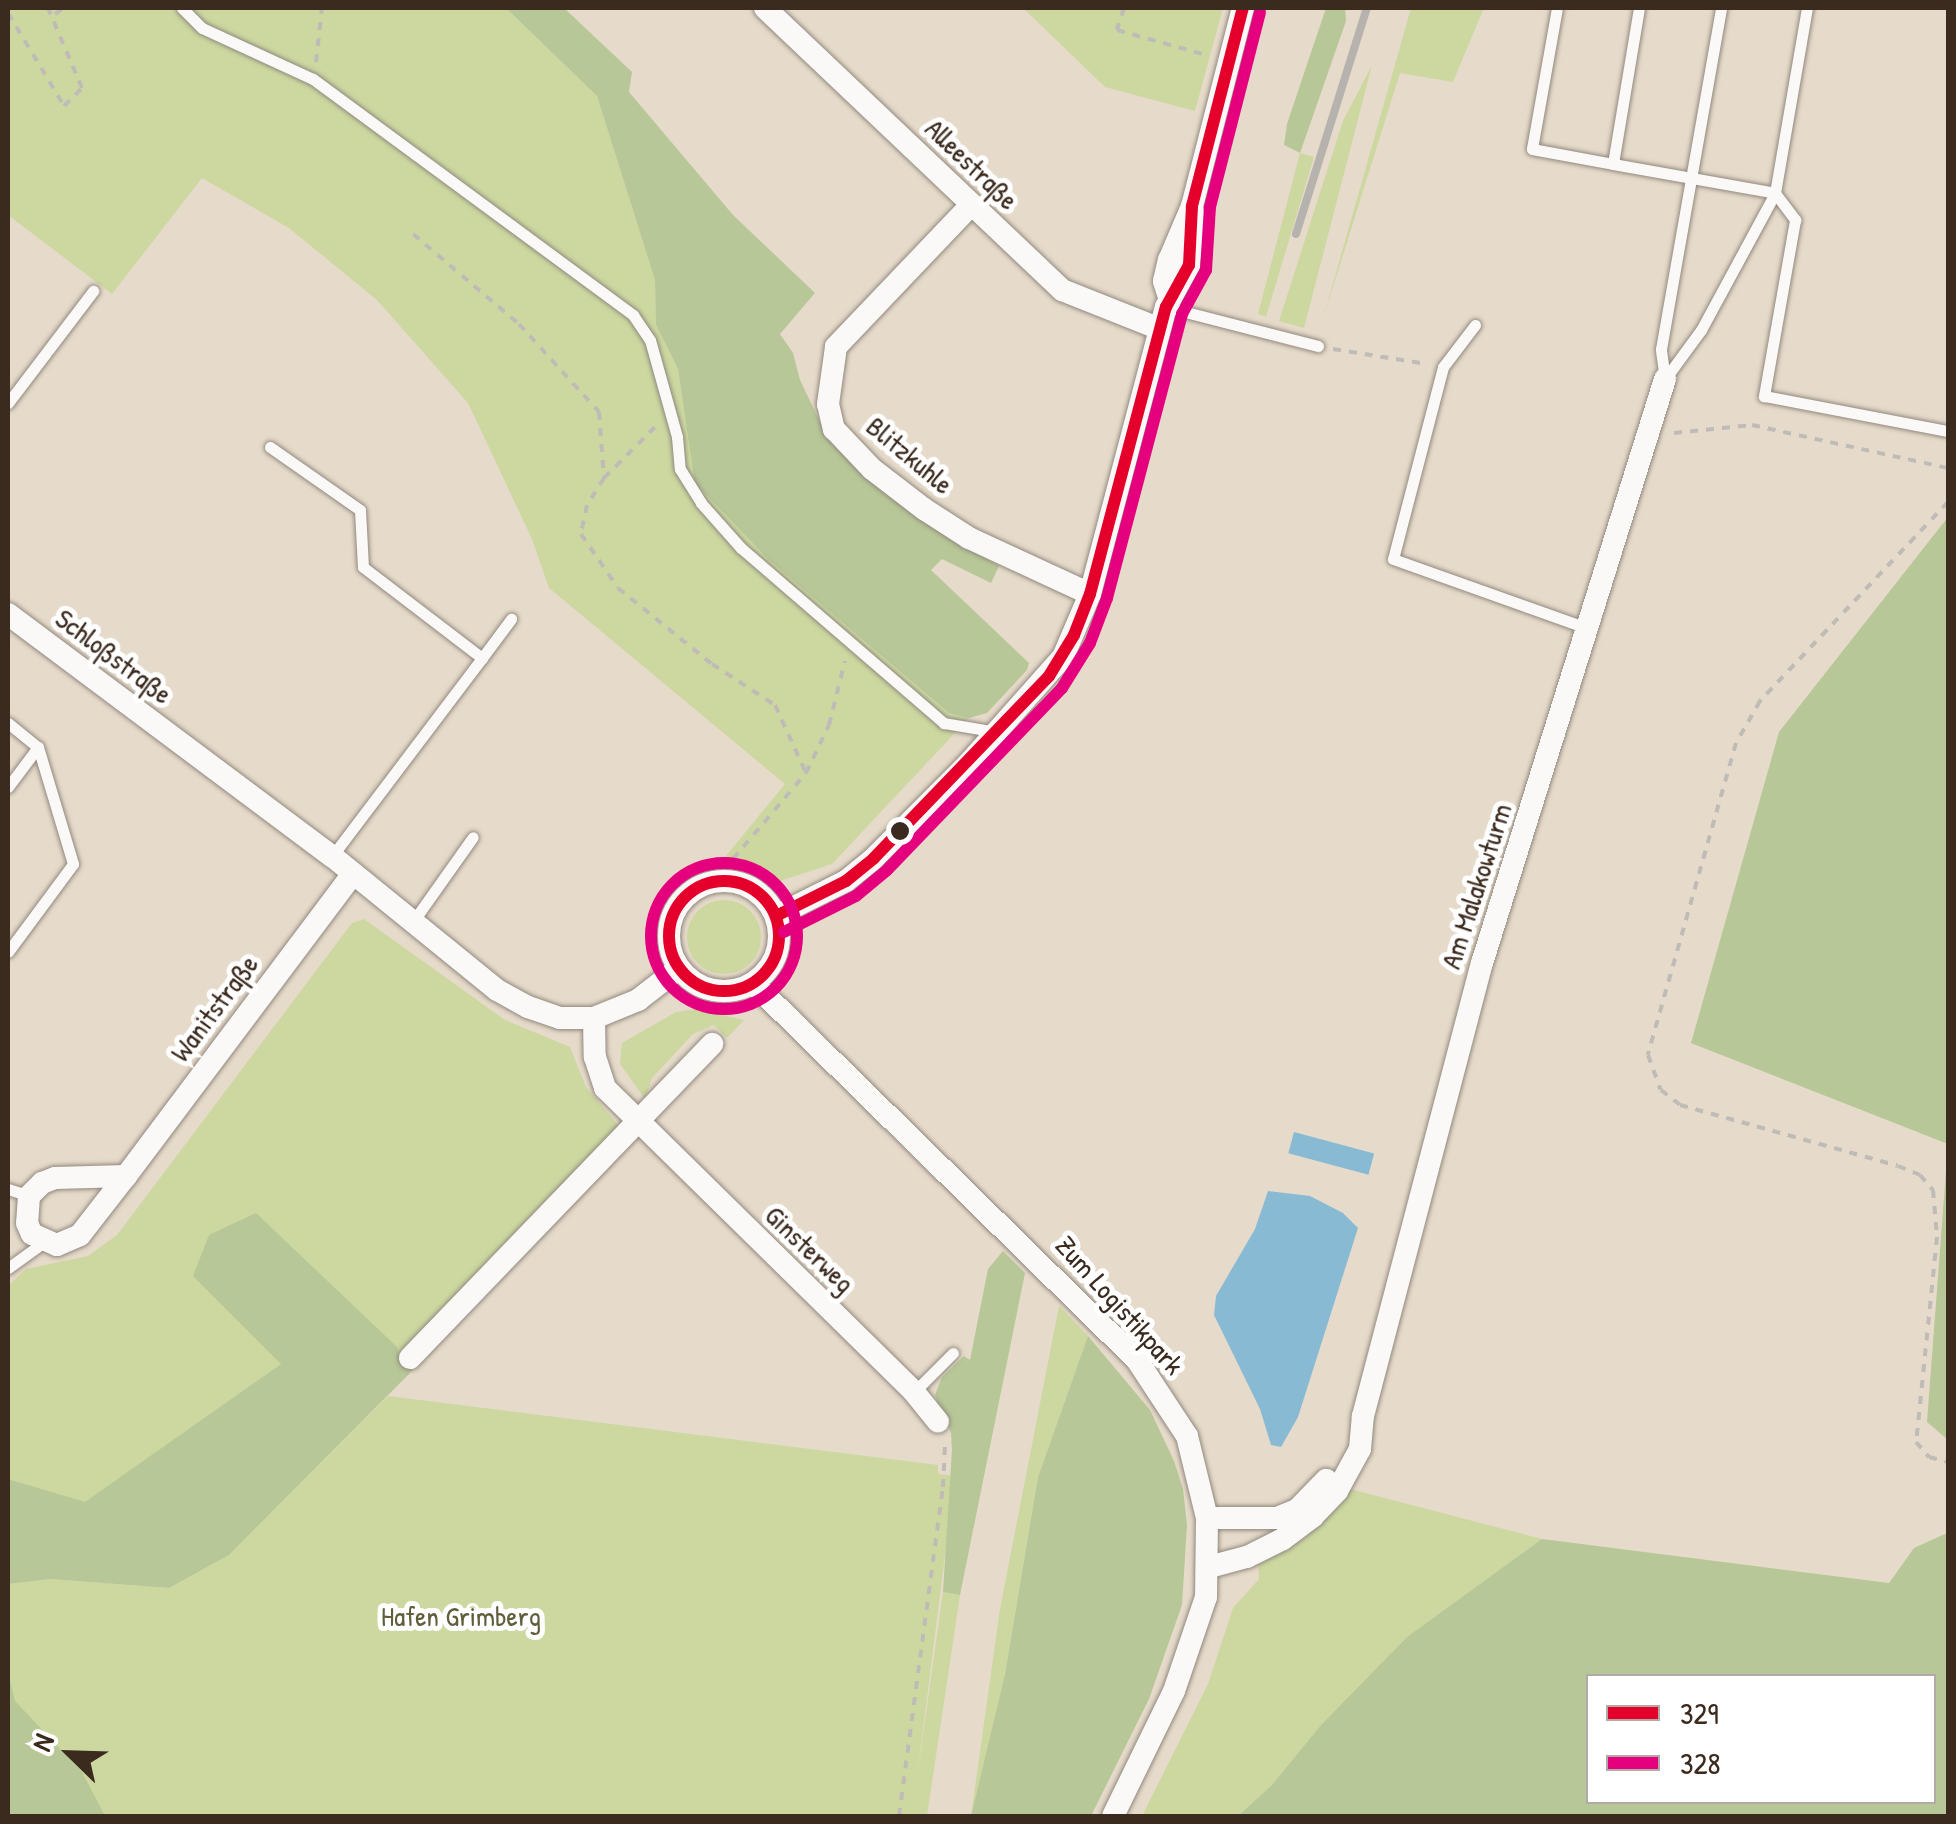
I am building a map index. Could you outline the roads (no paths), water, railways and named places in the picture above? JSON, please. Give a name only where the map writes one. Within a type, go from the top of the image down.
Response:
[{"type":"street","name":"Alleestraße","points":[[765,8],[1062,290],[1165,312]]},
{"type":"street","points":[[776,916],[846,882],[901,832],[997,732],[1062,657],[1090,594],[1165,312],[1189,264],[1192,206],[1243,8]]},
{"type":"street","name":"Blitzkuhle","points":[[971,205],[836,347],[828,404],[834,429],[872,469],[924,510],[969,538],[1090,594]]},
{"type":"street","name":"Am Malakowturm","points":[[1209,1568],[1271,1545],[1314,1516],[1350,1470],[1360,1448],[1362,1416],[1477,980],[1590,629],[1665,379]]},
{"type":"street","name":"Schloßstraße","points":[[8,614],[332,856],[351,876],[498,990],[528,1008],[560,1018],[594,1018],[638,1000],[678,968]]},
{"type":"street","name":"Wanitstraße","points":[[44,1242],[68,1244],[80,1235],[351,876]]},
{"type":"street","points":[[732,881],[759,893],[776,916],[778,946],[765,973],[753,983],[727,992],[700,986],[678,968],[668,942],[669,927],[680,900],[704,884],[732,881]]},
{"type":"street","name":"Zum Logistikpark","points":[[753,983],[1137,1360],[1187,1436],[1207,1518],[1209,1568],[1189,1654],[1113,1816]]},
{"type":"street","name":"Ginsterweg","points":[[594,1018],[595,1057],[605,1088],[914,1392],[938,1422]]},
{"type":"street","points":[[410,1358],[712,1044]]},
{"type":"street","points":[[44,1242],[27,1224],[18,1193],[55,1178],[126,1176]]},
{"type":"street","name":"Am Malakowturm","points":[[1207,1518],[1277,1518],[1297,1510],[1333,1471],[1362,1416]]},
{"type":"lane","points":[[182,8],[202,28],[313,80],[633,315],[650,340],[671,411],[680,469],[700,503],[741,548],[944,723],[997,732]]},
{"type":"lane","points":[[1557,8],[1532,149],[1775,193],[1795,220],[1764,396],[1948,431]]},
{"type":"lane","points":[[1613,164],[1639,8]]},
{"type":"lane","points":[[1665,379],[1661,349],[1721,8]]},
{"type":"lane","points":[[1665,379],[1701,330],[1775,193],[1807,8]]},
{"type":"lane","points":[[8,403],[94,291]]},
{"type":"lane","points":[[1165,312],[1318,346]]},
{"type":"lane","points":[[1475,325],[1444,367],[1393,559],[1590,629]]},
{"type":"lane","points":[[8,376],[20,386]]},
{"type":"lane","points":[[270,447],[360,510],[363,567],[482,658]]},
{"type":"lane","points":[[332,856],[511,619]]},
{"type":"lane","points":[[8,724],[38,747],[72,864],[8,952]]},
{"type":"lane","points":[[8,787],[38,747]]},
{"type":"lane","points":[[412,923],[473,837]]},
{"type":"lane","points":[[8,1268],[44,1242]]},
{"type":"lane","points":[[914,1392],[952,1353]]},
{"type":"water","points":[[1294,1132],[1374,1153],[1368,1175],[1288,1153]]},
{"type":"water","points":[[1268,1191],[1310,1196],[1343,1213],[1358,1228],[1298,1417],[1281,1447],[1271,1445],[1260,1409],[1214,1315],[1216,1296],[1255,1229]]},
{"type":"railway","points":[[1296,234],[1367,8]]},
{"type":"park label","name":"Hafen Grimberg","points":[[461,1616]]}]
